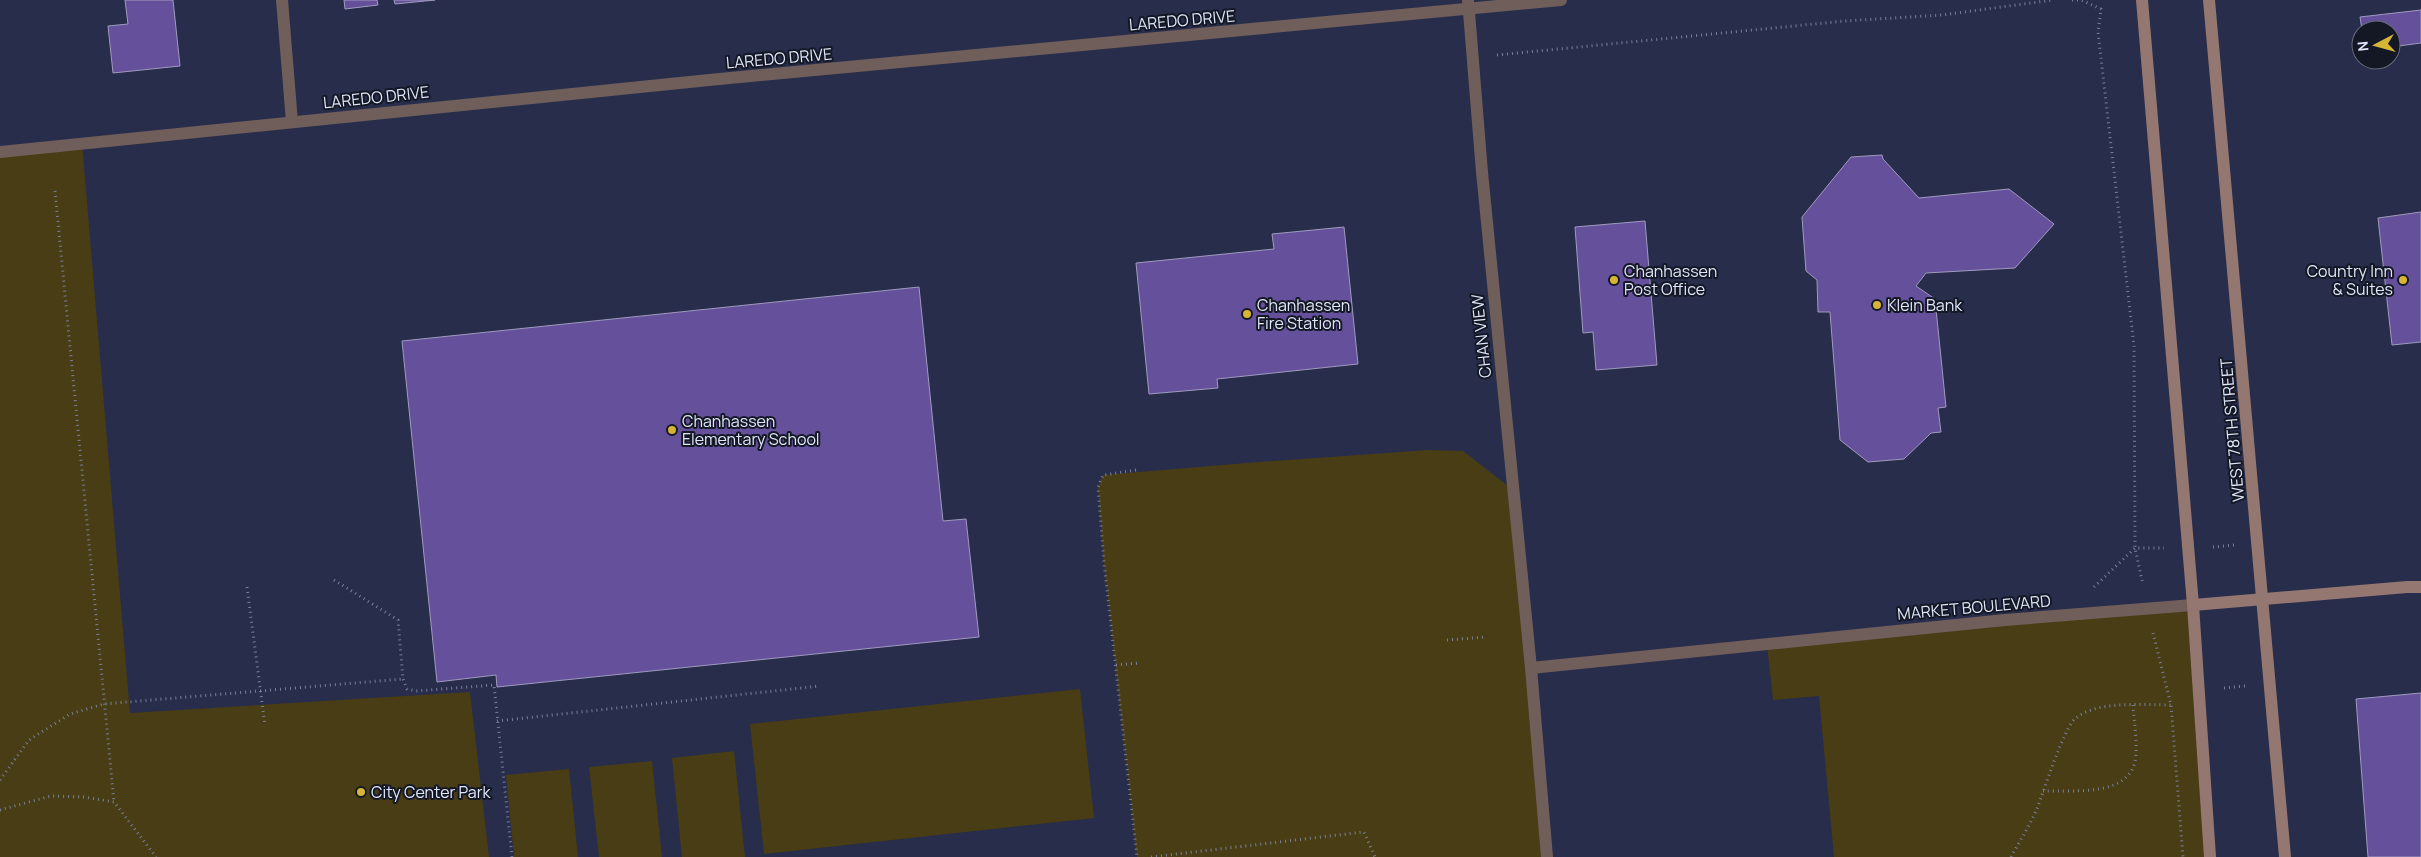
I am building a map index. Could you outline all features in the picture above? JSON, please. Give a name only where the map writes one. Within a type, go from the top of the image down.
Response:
[{"type":"street","points":[[282,0],[292,122]]},
{"type":"street","name":"LAREDO DRIVE","points":[[0,152],[1469,5],[1561,0]]},
{"type":"street","points":[[2142,0],[2193,605],[2210,857]]},
{"type":"street","name":"WEST 78TH STREET","points":[[2209,0],[2285,857]]},
{"type":"street","name":"CHAN VIEW","points":[[1469,5],[1482,172],[1531,668],[1547,857]]},
{"type":"street","name":"MARKET BOULEVARD","points":[[1531,668],[2005,620],[2407,587],[2421,588]]},
{"type":"path","points":[[1491,56],[1845,21],[1942,14],[2053,0]]},
{"type":"path","points":[[2072,0],[2081,0],[2101,9],[2098,32],[2134,346],[2135,548],[2147,609],[2171,705],[2183,857]]},
{"type":"path","points":[[55,191],[114,802],[156,857]]},
{"type":"path","points":[[1136,470],[1104,475],[1098,487],[1104,563],[1137,857]]},
{"type":"path","points":[[2086,587],[2096,586],[2135,548]]},
{"type":"path","points":[[334,580],[398,620],[403,679],[407,689],[416,691],[494,685],[512,857]]},
{"type":"path","points":[[247,588],[265,726]]},
{"type":"path","points":[[1447,640],[1486,637]]},
{"type":"path","points":[[1116,665],[1139,663]]},
{"type":"path","points":[[0,780],[29,740],[70,714],[104,704],[403,679]]},
{"type":"path","points":[[2168,693],[2198,689],[2270,685]]},
{"type":"path","points":[[497,721],[820,686]]},
{"type":"path","points":[[2011,857],[2037,808],[2074,719],[2092,710],[2133,705],[2171,705]]},
{"type":"path","points":[[2043,791],[2109,788],[2127,778],[2136,756],[2133,705]]},
{"type":"path","points":[[0,810],[51,796],[114,802]]},
{"type":"path","points":[[1151,857],[1364,832],[1375,857]]},
{"type":"shaded area","name":"City Center Park","points":[[82,143],[130,713],[470,692],[489,857],[0,857],[0,152]]},
{"type":"shaded area","points":[[1428,450],[1463,451],[1512,489],[1542,857],[1137,857],[1104,563],[1098,487],[1103,475]]},
{"type":"shaded area","points":[[2193,605],[2213,857],[1834,857],[1819,696],[1773,700],[1767,644]]},
{"type":"shaded area","points":[[1080,689],[1094,818],[764,854],[750,724]]},
{"type":"shaded area","points":[[734,751],[745,857],[682,857],[672,758]]},
{"type":"shaded area","points":[[652,761],[662,857],[599,857],[589,767]]},
{"type":"shaded area","points":[[569,769],[578,857],[514,857],[506,775]]},
{"type":"building","points":[[125,0],[173,0],[180,66],[113,73],[108,26],[128,24]]},
{"type":"building","points":[[344,0],[377,0],[378,5],[345,9]]},
{"type":"building","points":[[394,0],[435,0],[395,4]]},
{"type":"building","points":[[2421,10],[2421,43],[2401,46],[2401,20],[2360,20],[2360,17]]},
{"type":"building","name":"Klein Bank","points":[[1882,155],[1883,159],[1919,198],[2009,189],[2054,224],[2015,268],[1926,273],[1916,286],[1935,299],[1946,407],[1938,408],[1941,432],[1931,433],[1904,459],[1868,462],[1840,440],[1830,312],[1818,312],[1817,280],[1806,271],[1802,217],[1851,157]]},
{"type":"building","name":"Country Inn & Suites","points":[[2421,212],[2421,342],[2392,345],[2378,218]]},
{"type":"building","name":"Chanhassen Post Office","points":[[1645,221],[1657,365],[1596,370],[1593,332],[1583,333],[1575,227]]},
{"type":"building","name":"Chanhassen Fire Station","points":[[1344,227],[1358,364],[1217,379],[1218,388],[1149,394],[1136,263],[1274,249],[1272,234]]},
{"type":"building","name":"Chanhassen Elementary School","points":[[919,287],[943,521],[966,519],[979,637],[497,687],[496,675],[437,682],[402,341]]},
{"type":"building","points":[[2421,693],[2421,857],[2368,857],[2356,699]]},
{"type":"place","name":"Chanhassen Post Office","points":[[1614,280]]},
{"type":"place","name":"Country Inn & Suites","points":[[2403,280]]},
{"type":"place","name":"Klein Bank","points":[[1877,305]]},
{"type":"place","name":"Chanhassen Fire Station","points":[[1247,314]]},
{"type":"place","name":"Chanhassen Elementary School","points":[[672,430]]},
{"type":"place","name":"City Center Park","points":[[361,792]]}]
